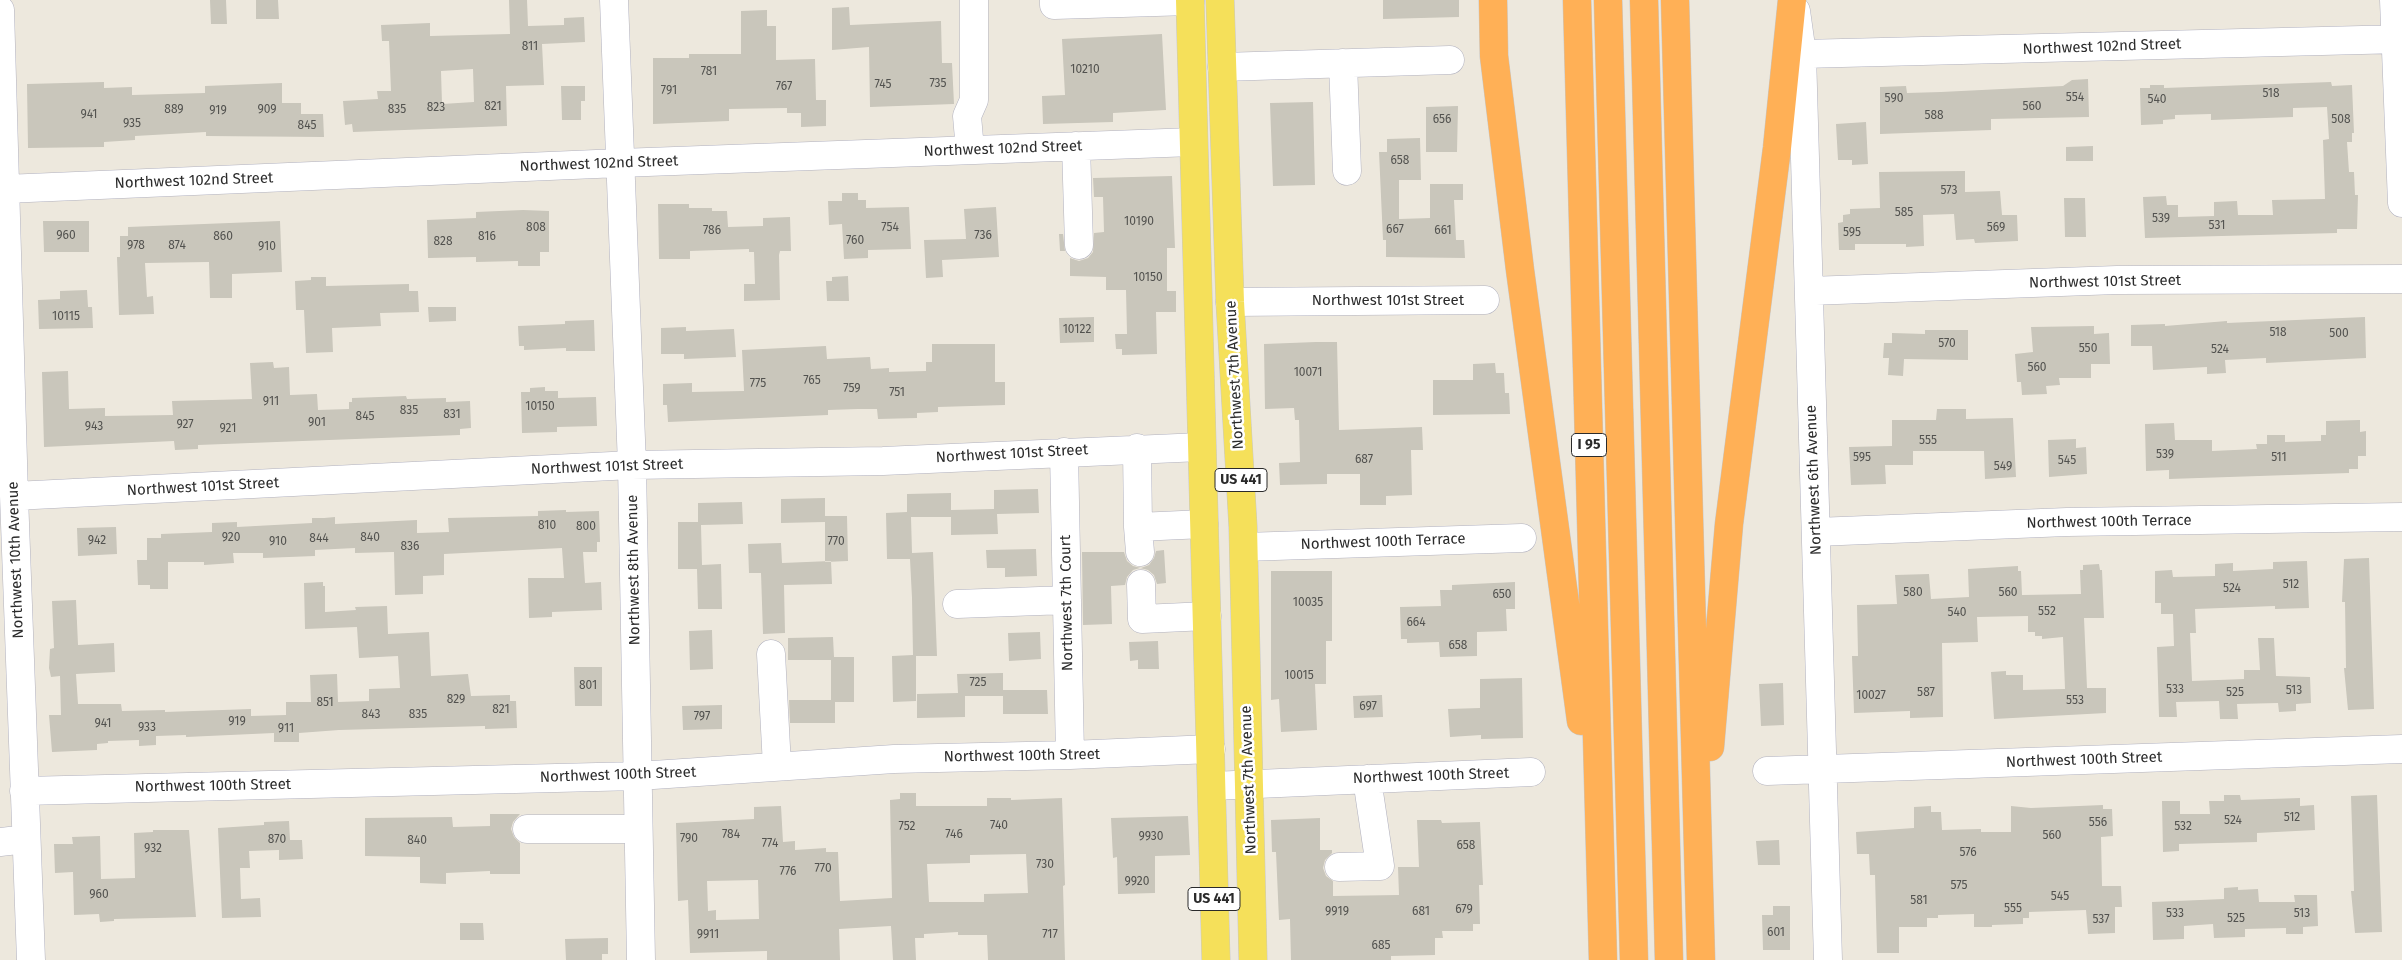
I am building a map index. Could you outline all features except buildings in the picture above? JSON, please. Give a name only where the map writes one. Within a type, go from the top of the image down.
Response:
[{"type":"highway","points":[[1493,0],[1494,56],[1514,221],[1566,608],[1600,889]]},
{"type":"highway","name":"I 95","points":[[1577,0],[1603,960]]},
{"type":"highway","points":[[1608,0],[1634,960]]},
{"type":"highway","points":[[1644,0],[1669,960]]},
{"type":"highway","points":[[1675,0],[1701,960]]},
{"type":"highway","points":[[1699,885],[1729,524],[1794,0]]},
{"type":"main road","name":"Northwest 7th Avenue","points":[[1220,0],[1230,302],[1244,547],[1244,626],[1250,784],[1253,960]]},
{"type":"main road","name":"US 441","points":[[1190,1],[1216,960]]},
{"type":"main road","points":[[1193,142],[1208,177],[1210,276],[1230,302]]},
{"type":"main road","points":[[1201,447],[1222,477],[1224,591],[1244,626]]},
{"type":"street","name":"Northwest 8th Avenue","points":[[614,0],[632,465],[641,960]]},
{"type":"street","points":[[970,150],[967,116],[974,100],[974,0]]},
{"type":"street","points":[[1054,0],[1054,5],[1133,1],[1190,1]]},
{"type":"street","name":"Northwest 6th Avenue","points":[[1794,0],[1802,54],[1821,769],[1828,960]]},
{"type":"street","points":[[2394,0],[2398,39],[2402,203]]},
{"type":"street","name":"Northwest 10th Avenue","points":[[0,10],[2,141],[5,189],[5,375],[14,496],[9,609],[24,791],[13,840],[31,960]]},
{"type":"street","name":"Northwest 102nd Street","points":[[1802,54],[2398,39]]},
{"type":"street","points":[[1222,67],[1450,60]]},
{"type":"street","points":[[1343,63],[1347,171]]},
{"type":"street","name":"Northwest 102nd Street","points":[[5,189],[620,163],[1193,142]]},
{"type":"street","points":[[1076,146],[1079,245]]},
{"type":"street","name":"Northwest 101st Street","points":[[1809,291],[2117,280],[2402,279]]},
{"type":"street","name":"Northwest 101st Street","points":[[1230,302],[1485,300]]},
{"type":"street","name":"Northwest 101st Street","points":[[14,496],[632,465],[883,461],[1137,448],[1201,447]]},
{"type":"street","points":[[1137,448],[1139,539],[1204,524]]},
{"type":"street","name":"Northwest 7th Court","points":[[1064,452],[1070,755]]},
{"type":"street","name":"Northwest 100th Terrace","points":[[1816,532],[2067,522],[2402,517]]},
{"type":"street","name":"Northwest 100th Terrace","points":[[1244,547],[1522,538]]},
{"type":"street","points":[[1141,584],[1142,619],[1207,616]]},
{"type":"street","points":[[957,604],[1067,600]]},
{"type":"street","points":[[771,654],[777,766]]},
{"type":"street","name":"Northwest 100th Street","points":[[24,791],[638,776],[894,759],[1070,755],[1211,749]]},
{"type":"street","name":"Northwest 100th Street","points":[[1767,771],[2402,749]]},
{"type":"street","name":"Northwest 100th Street","points":[[1212,786],[1531,772]]},
{"type":"street","points":[[1339,867],[1380,866],[1366,779]]},
{"type":"street","points":[[527,829],[638,829]]}]
